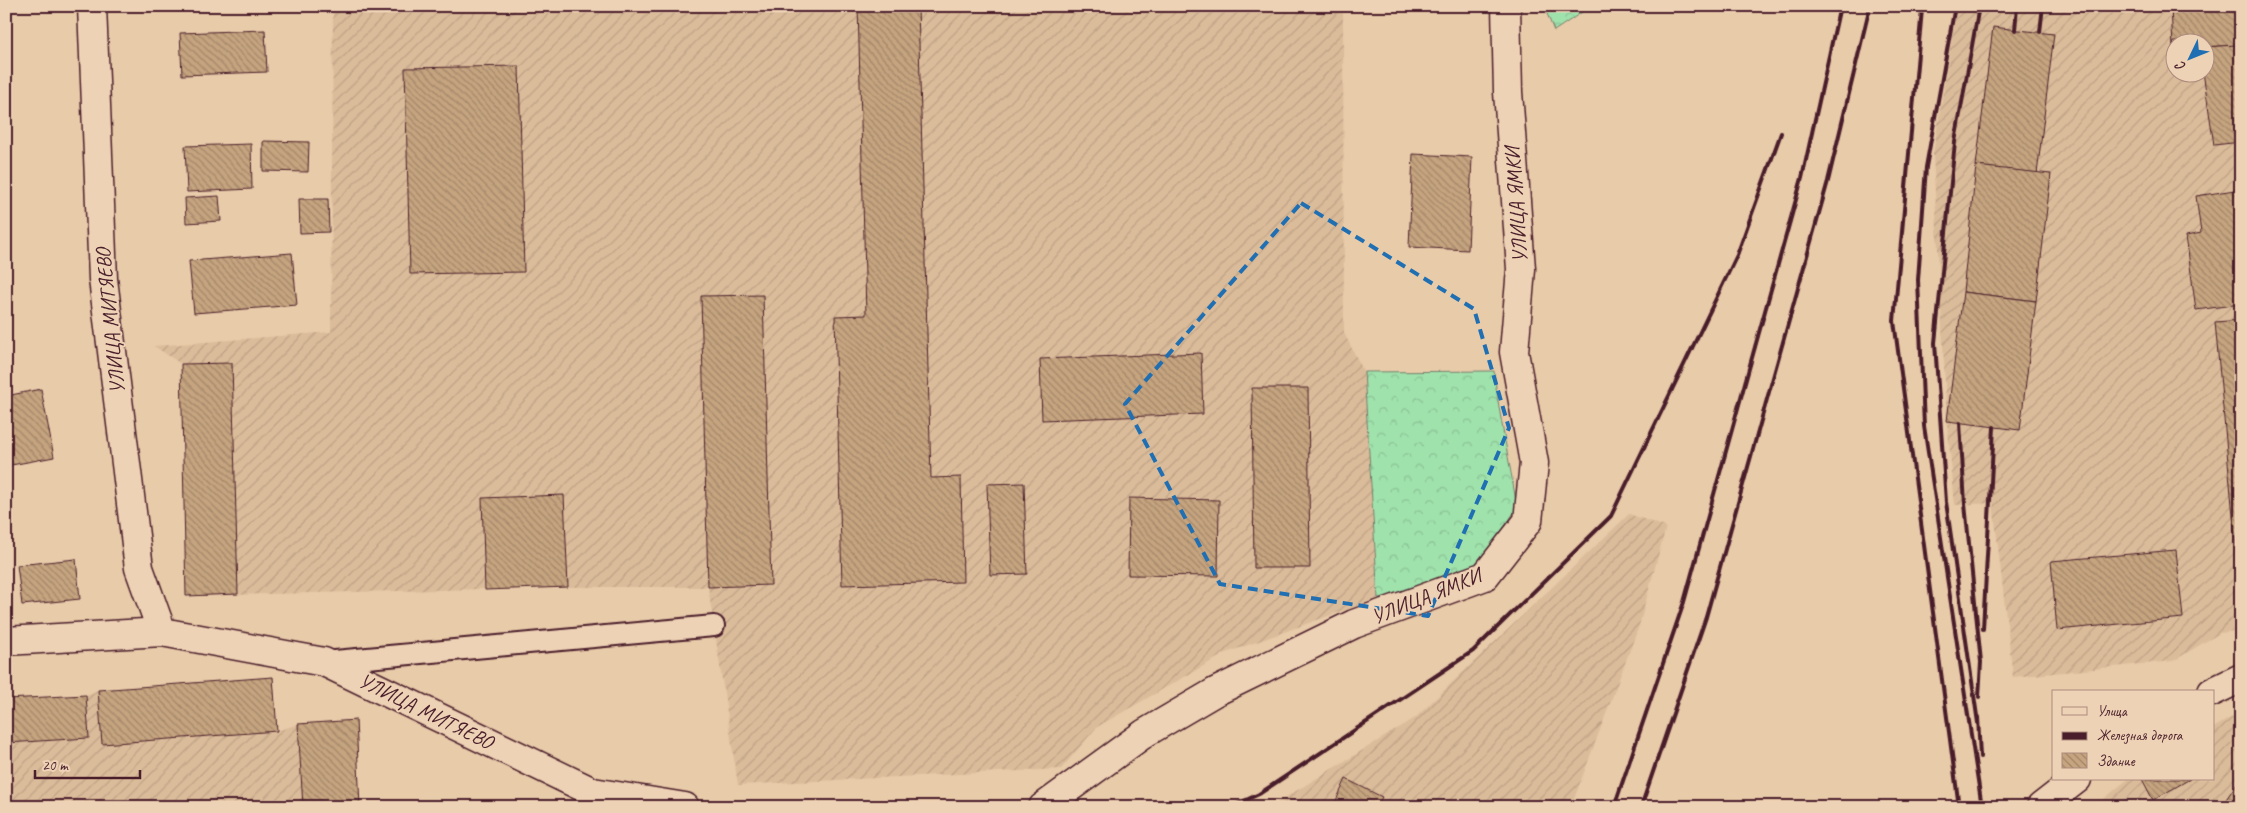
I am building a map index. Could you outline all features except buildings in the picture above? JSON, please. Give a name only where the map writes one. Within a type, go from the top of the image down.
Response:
[{"type":"street","name":"УЛИЦА МИТЯЕВО","points":[[92,6],[103,279],[140,568],[162,632]]},
{"type":"street","name":"УЛИЦА ЯМКИ","points":[[1044,807],[1146,733],[1215,692],[1354,624],[1485,576],[1528,521],[1534,463],[1514,352],[1521,269],[1508,92],[1506,6]]},
{"type":"street","name":"УЛИЦА МИТЯЕВО","points":[[6,641],[162,632],[324,662],[593,792],[685,807]]},
{"type":"street","points":[[2214,691],[2241,678]]},
{"type":"street","points":[[2041,807],[2076,780]]},
{"type":"lane","points":[[324,662],[714,626]]},
{"type":"highlighted area","points":[[1301,203],[1474,309],[1509,428],[1428,616],[1220,584],[1125,404]]},
{"type":"shaded area","points":[[333,6],[1343,6],[1344,333],[1364,372],[1378,598],[1226,653],[1097,727],[1061,769],[738,785],[708,587],[568,587],[186,596],[181,364],[154,346],[331,332]]},
{"type":"shaded area","points":[[1957,6],[2241,6],[2241,630],[2220,633],[2173,661],[2013,677],[1993,503],[1955,505],[1947,421],[1933,154]]},
{"type":"shaded area","points":[[1629,514],[1666,527],[1639,626],[1571,807],[1270,807],[1415,718]]},
{"type":"shaded area","points":[[273,677],[277,731],[298,724],[356,720],[360,807],[6,807],[6,699],[86,695],[98,690]]},
{"type":"shaded area","points":[[2241,712],[2241,807],[2094,807],[2127,780],[2214,780],[2214,727]]},
{"type":"green space","points":[[1544,6],[1591,6],[1554,31]]},
{"type":"green space","points":[[1494,371],[1517,508],[1493,544],[1459,585],[1378,598],[1364,372]]},
{"type":"railway","points":[[1614,807],[1684,602],[1802,178],[1840,6]]},
{"type":"railway","points":[[1641,807],[1706,617],[1828,181],[1870,6]]},
{"type":"railway","points":[[1955,6],[1926,167],[1918,280],[1924,426],[1982,807]]},
{"type":"railway","points":[[1978,723],[1946,502],[1935,343],[1955,142],[1979,6]]},
{"type":"railway","points":[[2015,30],[2017,6]]},
{"type":"railway","points":[[2040,32],[2043,6]]},
{"type":"railway","points":[[1922,9],[1894,321],[1959,807]]},
{"type":"railway","points":[[1231,807],[1259,794],[1473,651],[1611,516],[1737,255],[1781,133]]},
{"type":"railway","points":[[1960,423],[1965,504],[1981,662],[1979,697]]},
{"type":"railway","points":[[1983,629],[1994,427]]},
{"type":"railway","points":[[1978,717],[1980,757]]}]
